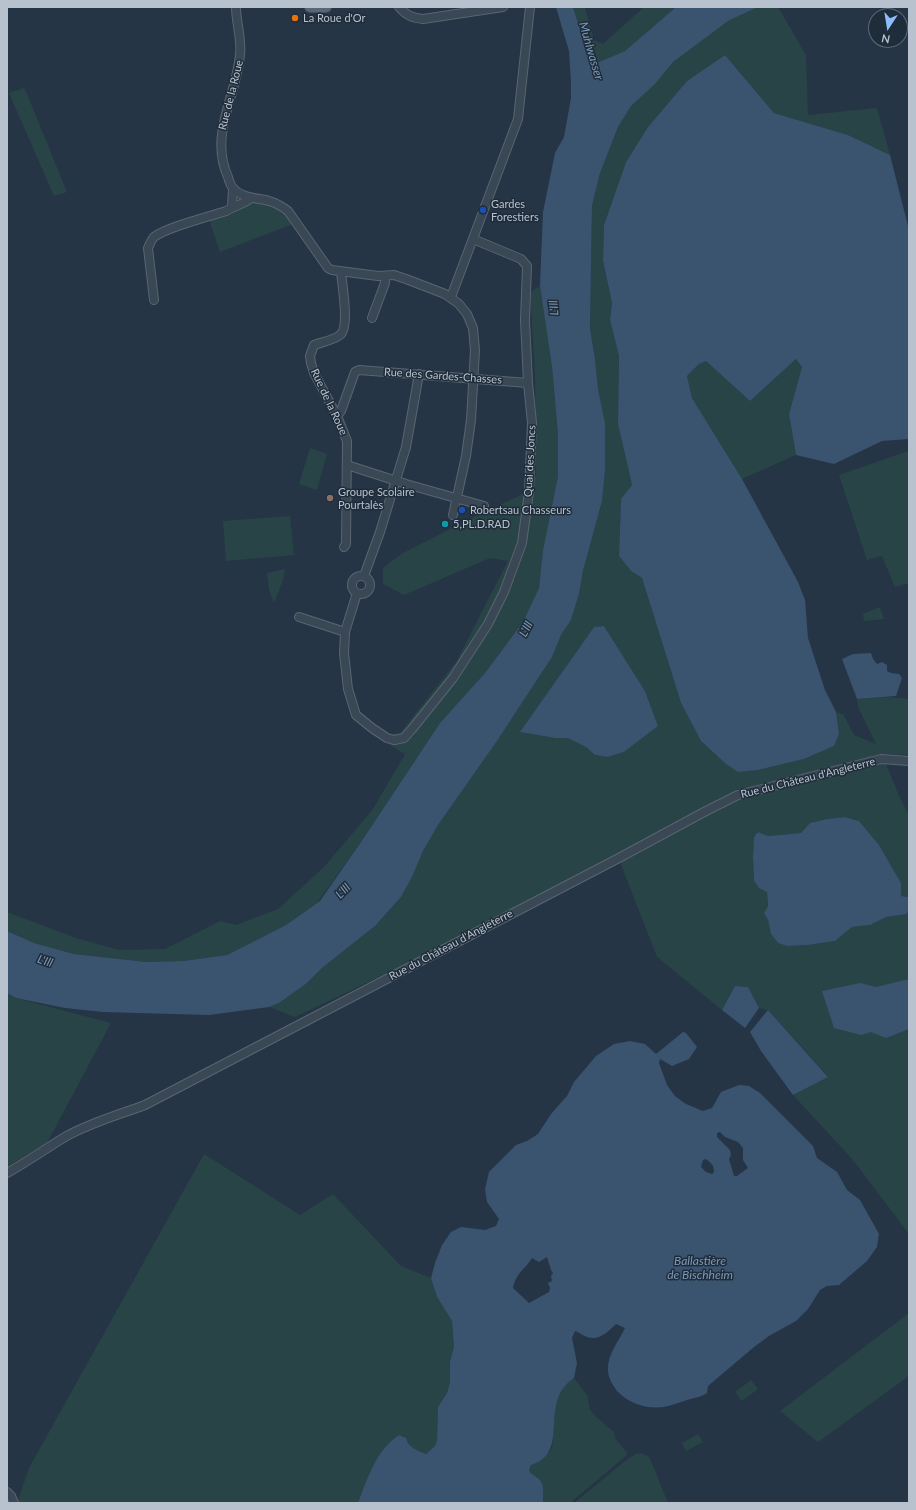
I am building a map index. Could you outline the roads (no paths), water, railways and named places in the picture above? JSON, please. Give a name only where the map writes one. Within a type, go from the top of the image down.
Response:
[{"type":"main road","points":[[310,7],[326,7]]},
{"type":"street","name":"Rue de la Roue","points":[[233,188],[223,166],[220,148],[221,134],[240,56],[240,38],[236,17],[236,7]]},
{"type":"street","points":[[399,7],[405,14],[412,18],[423,19],[504,7]]},
{"type":"street","points":[[451,297],[518,119],[530,7]]},
{"type":"street","points":[[233,188],[240,194],[251,198],[270,201],[288,211],[328,268],[341,272],[394,276],[406,279],[451,297],[467,314],[473,328],[475,350],[468,441],[453,515]]},
{"type":"street","points":[[232,207],[233,188]]},
{"type":"street","points":[[154,300],[148,248],[150,242],[162,233],[226,211],[246,202],[251,198]]},
{"type":"street","name":"Quai des Joncs","points":[[345,632],[344,653],[347,682],[356,715],[387,738],[394,740],[404,738],[453,678],[488,624],[504,592],[522,543],[529,492],[532,423],[528,383],[525,320],[526,266],[522,259],[473,239]]},
{"type":"street","name":"Rue de la Roue","points":[[341,272],[345,311],[344,331],[340,336],[314,344],[310,356],[314,373],[337,416],[347,441],[346,544],[344,547]]},
{"type":"street","points":[[372,318],[385,283],[385,276]]},
{"type":"street","name":"Rue des Gardes-Chasses","points":[[337,416],[341,411],[355,372],[359,370],[528,383]]},
{"type":"street","points":[[364,576],[380,532],[406,447],[419,374]]},
{"type":"street","points":[[347,466],[484,506]]},
{"type":"street","points":[[359,576],[364,576],[368,580],[369,588],[363,594],[357,593],[353,590],[352,581],[359,576]]},
{"type":"street","points":[[298,617],[345,632],[357,593]]},
{"type":"street","name":"Rue du Château d'Angleterre","points":[[7,1173],[23,1165],[64,1137],[88,1125],[145,1105],[617,859],[706,810],[738,796],[882,759],[909,760]]},
{"type":"street","points":[[7,1492],[11,1496],[14,1503]]},
{"type":"water","name":"L'Ill","points":[[556,7],[573,7],[587,52],[599,62],[625,51],[676,7],[758,7],[728,21],[673,62],[655,84],[631,106],[618,127],[600,173],[592,206],[590,328],[598,389],[605,423],[605,471],[602,501],[583,571],[579,594],[571,620],[561,635],[552,657],[497,741],[438,825],[423,851],[412,877],[401,897],[375,926],[322,968],[307,983],[279,1003],[269,1007],[209,1015],[103,1012],[65,1008],[16,998],[7,993],[7,931],[34,943],[74,954],[147,962],[183,961],[227,955],[286,925],[320,901],[440,723],[485,673],[523,622],[539,588],[543,550],[558,476],[558,434],[552,367],[540,286],[543,212],[555,153],[564,137],[571,98],[569,51]]},
{"type":"water","points":[[725,55],[774,113],[848,135],[890,155],[909,230],[909,439],[882,441],[834,464],[796,455],[789,414],[802,367],[796,359],[750,401],[706,361],[699,364],[687,376],[692,398],[742,479],[798,582],[805,600],[808,638],[825,690],[836,712],[839,734],[834,746],[804,759],[758,770],[738,772],[726,764],[701,741],[681,703],[642,578],[631,571],[619,556],[621,499],[632,485],[618,424],[619,356],[610,320],[612,303],[603,261],[604,225],[626,162],[648,127],[687,81]]},
{"type":"water","points":[[604,626],[645,691],[658,726],[624,752],[608,757],[595,755],[586,747],[568,738],[555,738],[520,732],[594,627]]},
{"type":"water","points":[[871,653],[877,664],[882,662],[887,665],[887,671],[899,674],[902,678],[896,696],[857,699],[842,659],[853,654]]},
{"type":"water","points":[[845,817],[859,821],[879,845],[901,883],[901,896],[909,897],[909,908],[907,914],[886,917],[870,925],[852,927],[835,941],[787,946],[778,943],[771,934],[768,920],[764,913],[768,906],[767,892],[759,888],[754,881],[754,837],[758,832],[768,836],[801,833],[810,823]]},
{"type":"water","points":[[909,979],[909,1029],[886,1038],[871,1032],[861,1035],[834,1028],[822,991],[860,983],[876,987]]},
{"type":"water","points":[[735,986],[748,987],[759,1008],[745,1028],[722,1010]]},
{"type":"water","points":[[768,1010],[828,1077],[793,1095],[761,1051],[750,1032]]},
{"type":"water","name":"Ballastière de Bischheim","points":[[683,1032],[686,1033],[697,1047],[689,1059],[672,1066],[660,1059],[659,1063],[667,1085],[675,1096],[686,1104],[703,1111],[712,1108],[721,1092],[739,1085],[749,1086],[760,1093],[813,1146],[817,1158],[837,1172],[847,1190],[860,1200],[879,1234],[877,1247],[867,1261],[839,1285],[827,1286],[820,1290],[808,1309],[796,1321],[769,1336],[754,1347],[708,1386],[707,1393],[665,1407],[650,1407],[636,1404],[624,1397],[613,1385],[608,1373],[609,1359],[625,1328],[616,1324],[606,1333],[595,1338],[587,1337],[575,1331],[572,1338],[577,1363],[574,1378],[563,1388],[557,1400],[553,1439],[550,1450],[543,1459],[531,1465],[529,1470],[541,1481],[543,1503],[358,1503],[378,1457],[391,1441],[399,1435],[406,1438],[409,1444],[414,1448],[426,1454],[435,1446],[437,1440],[438,1407],[447,1393],[450,1382],[450,1361],[454,1347],[452,1321],[437,1297],[431,1278],[442,1245],[451,1232],[461,1227],[485,1230],[496,1226],[499,1219],[487,1202],[485,1189],[489,1172],[516,1145],[527,1141],[538,1134],[551,1114],[567,1096],[574,1082],[596,1056],[614,1044],[630,1041],[645,1044],[656,1054]],"holes":[[[720,1132],[725,1137],[738,1142],[743,1148],[743,1160],[748,1168],[737,1176],[734,1176],[729,1159],[731,1155],[730,1150],[717,1137],[717,1133]],[[706,1159],[712,1164],[714,1172],[712,1174],[706,1172],[701,1167],[703,1160]],[[547,1257],[553,1273],[551,1276],[552,1281],[548,1283],[550,1288],[549,1292],[529,1303],[513,1288],[519,1274],[532,1258],[539,1262]]]},
{"type":"place","name":"La Roue d'Or","points":[[295,18]]},
{"type":"place","name":"Gardes Forestiers","points":[[483,210]]},
{"type":"place","name":"Groupe Scolaire Pourtalès","points":[[330,498]]},
{"type":"place","name":"Robertsau Chasseurs","points":[[462,510]]},
{"type":"place","name":"5,PL.D.RAD","points":[[445,524]]},
{"type":"water label","name":"Muhlwasser","points":[[591,51]]}]
